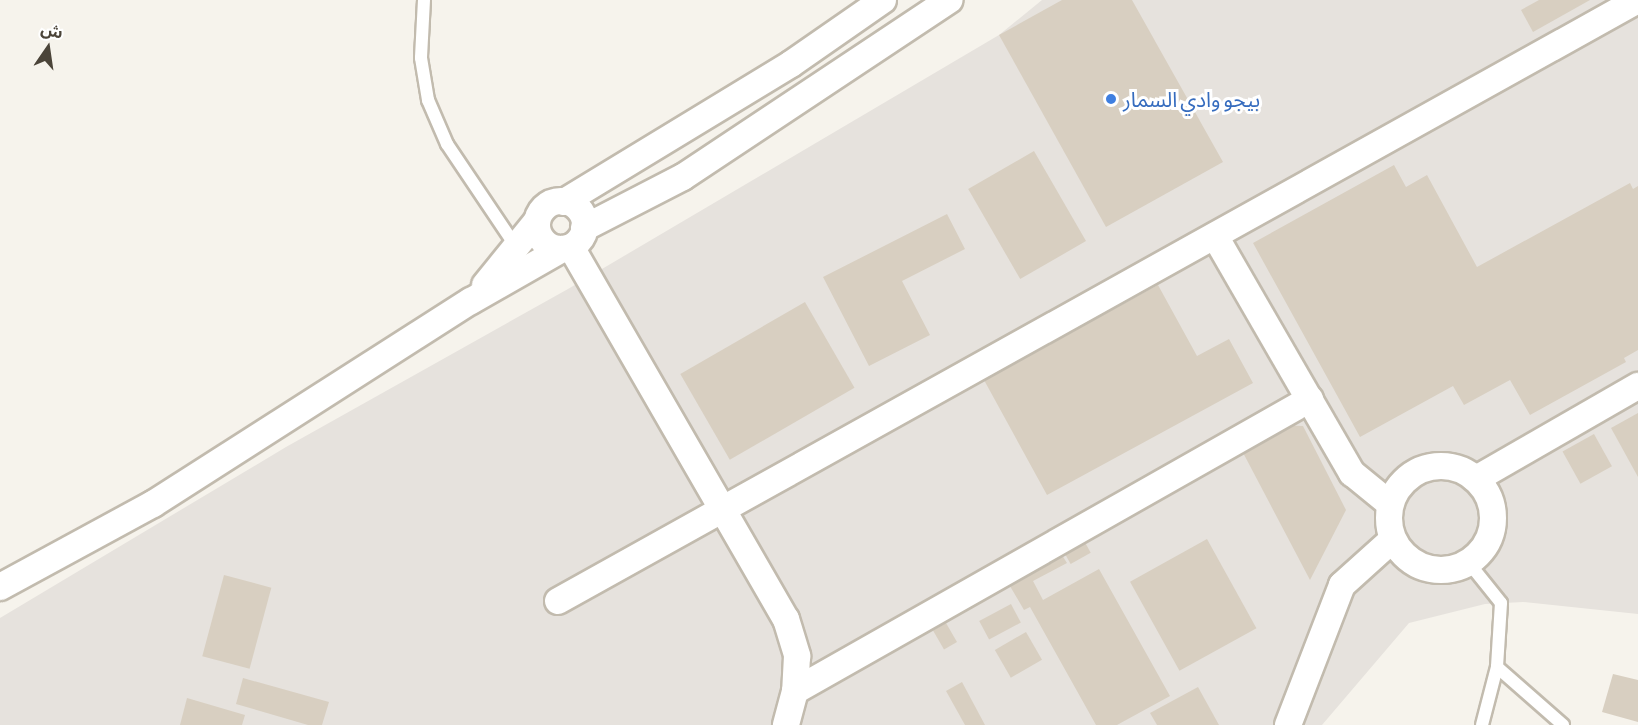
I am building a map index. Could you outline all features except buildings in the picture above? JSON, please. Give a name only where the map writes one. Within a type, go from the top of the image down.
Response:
[{"type":"street","points":[[471,301],[517,248],[549,204],[564,202],[791,64],[883,0]]},
{"type":"street","points":[[0,587],[153,504],[471,301],[683,177],[949,0]]},
{"type":"street","points":[[558,601],[1638,0]]},
{"type":"street","points":[[564,202],[577,208],[572,241],[722,510],[786,619],[797,656],[795,691],[786,725]]},
{"type":"street","points":[[537,221],[544,242],[572,241]]},
{"type":"street","points":[[1215,236],[1352,472],[1390,504]]},
{"type":"street","points":[[1476,479],[1638,386]]},
{"type":"street","points":[[795,691],[1310,399]]},
{"type":"street","points":[[1442,465],[1460,469],[1476,479],[1490,498],[1494,516],[1491,535],[1483,551],[1469,563],[1441,571],[1423,568],[1407,559],[1392,540],[1388,522],[1390,504],[1402,482],[1424,468],[1442,465]]},
{"type":"street","points":[[1288,725],[1342,585],[1392,540]]},
{"type":"lane","points":[[424,0],[421,58],[428,100],[447,144],[517,248]]},
{"type":"lane","points":[[1469,563],[1501,603],[1497,667],[1482,725]]},
{"type":"lane","points":[[1497,667],[1563,725]]},
{"type":"shaded area","points":[[1042,0],[1638,0],[1638,614],[1523,602],[1485,604],[1409,623],[1322,725],[0,725],[0,618],[286,447],[568,289],[999,35]]},
{"type":"place","name":"بيجو وادي السمار","points":[[1111,99]]}]
